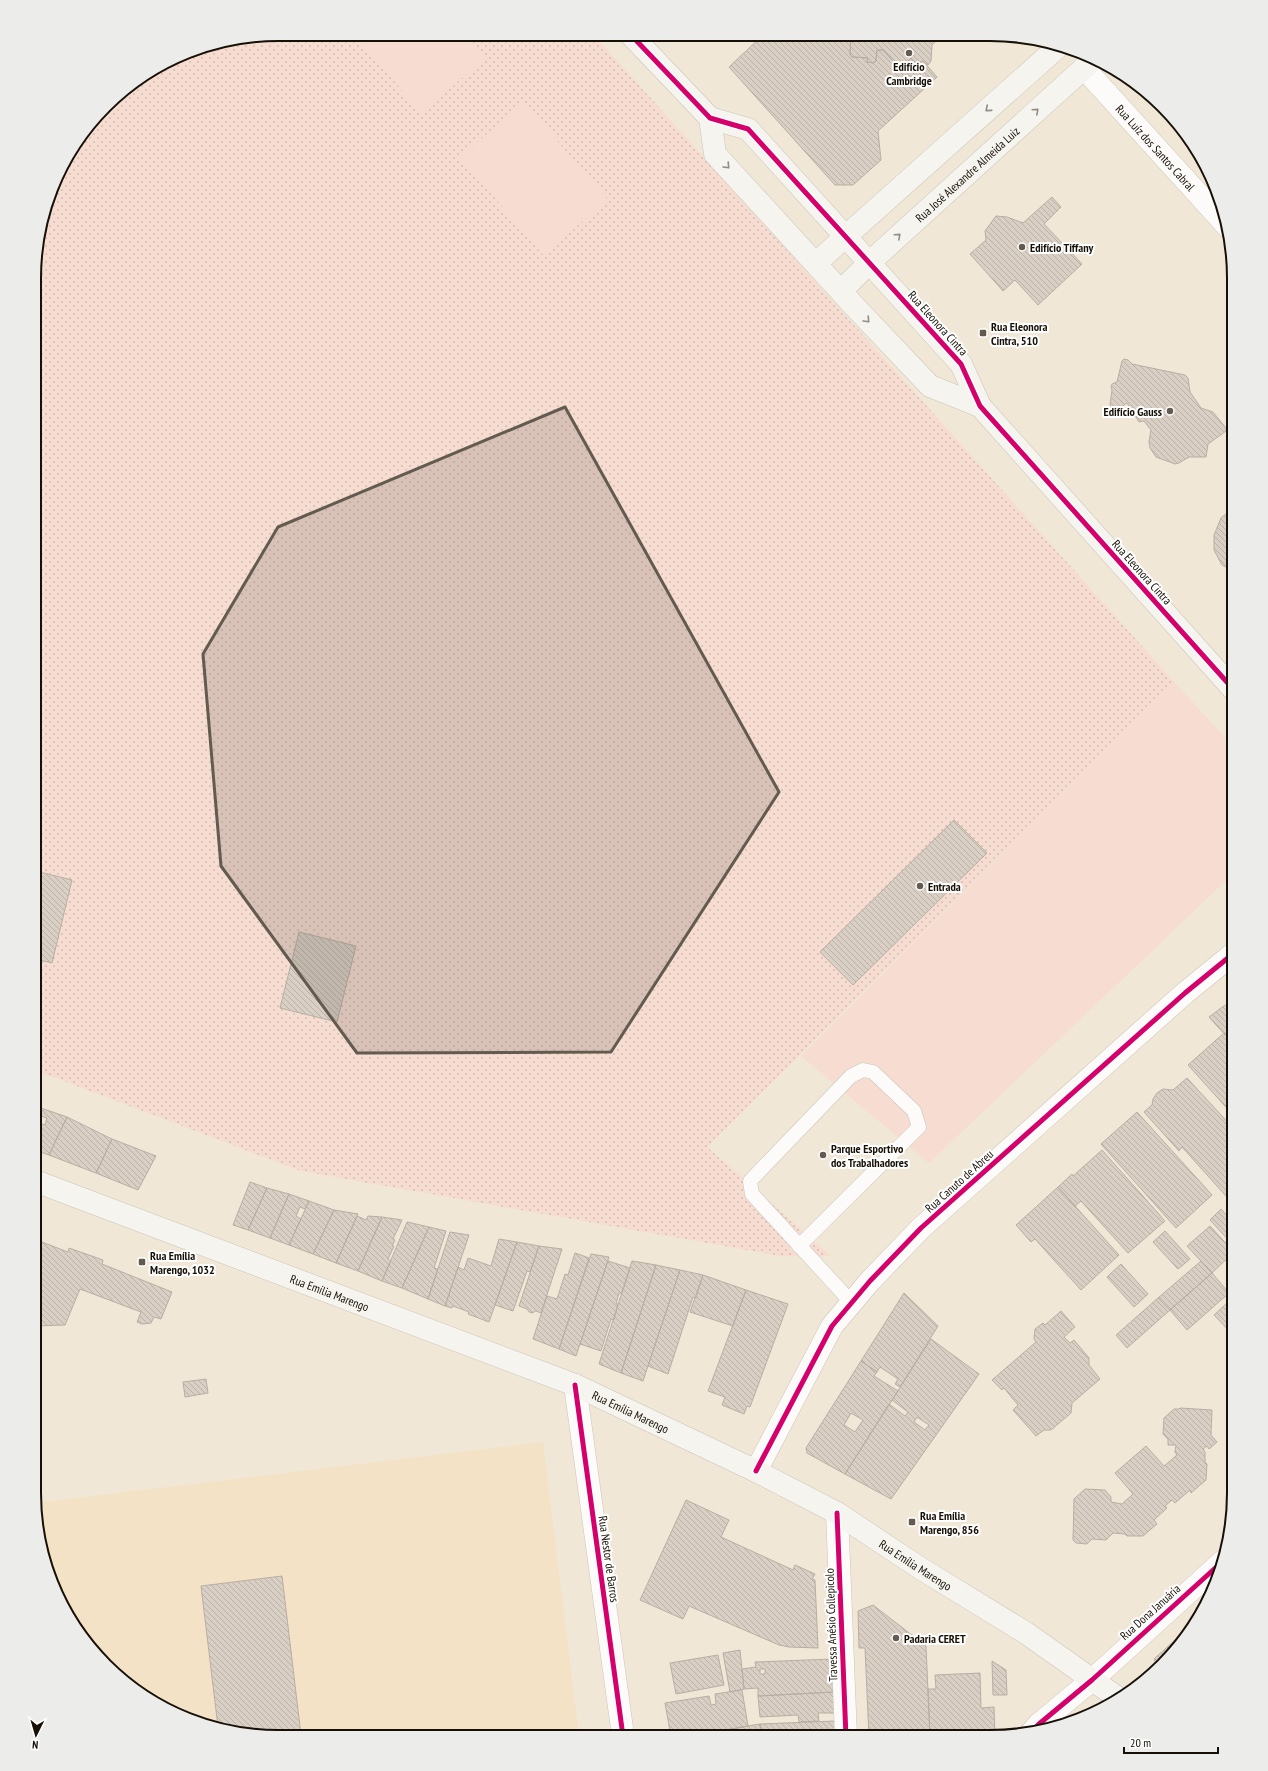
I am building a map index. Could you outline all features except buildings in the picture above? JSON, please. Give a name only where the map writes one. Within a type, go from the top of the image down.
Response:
[{"type":"street","points":[[637,41],[710,118]]},
{"type":"street","points":[[816,263],[1054,50]]},
{"type":"street","name":"Rua Luíz dos Santos Cabral","points":[[1089,63],[1219,216]]},
{"type":"street","name":"Rua José Alexandre Almeida Luiz","points":[[840,291],[1089,63]]},
{"type":"street","name":"Rua Eleonora Cintra","points":[[980,406],[930,386],[840,291],[715,154],[710,118],[748,129],[870,262],[961,364],[980,406],[1227,682]]},
{"type":"street","name":"Rua Canuto de Abreu","points":[[756,1471],[832,1326],[870,1281],[921,1228],[1185,993],[1227,958]]},
{"type":"street","name":"Rua Emília Marengo","points":[[41,1184],[575,1385],[756,1471],[837,1513],[920,1568],[1026,1633],[1113,1695]]},
{"type":"street","name":"Rua Nestor de Barros","points":[[575,1385],[622,1730]]},
{"type":"street","name":"Travessa Anésio Collepicolo","points":[[837,1513],[846,1730]]},
{"type":"street","name":"Rua Dona Januária","points":[[1039,1724],[1092,1680],[1214,1568]]},
{"type":"lane","points":[[799,1246],[919,1127],[914,1111],[873,1072],[863,1070],[851,1076],[750,1181],[752,1194],[799,1246],[851,1302]]},
{"type":"highlighted area","points":[[565,407],[668,595],[779,792],[611,1052],[357,1053],[221,866],[203,654],[278,527]]},
{"type":"shaded area","points":[[278,41],[599,41],[1175,683],[707,1147],[831,1256],[781,1256],[301,1171],[41,1072],[41,278],[43,247],[49,217],[65,173],[81,146],[110,110],[146,81],[173,65],[217,49],[247,43]]},
{"type":"shaded area","points":[[360,41],[471,41],[486,58],[421,113]]},
{"type":"shaded area","points":[[524,102],[608,200],[543,255],[460,157]]},
{"type":"shaded area","points":[[1175,683],[1227,739],[1227,880],[929,1163],[801,1056]]},
{"type":"shaded area","points":[[543,1442],[578,1730],[278,1730],[247,1728],[217,1722],[187,1712],[173,1706],[134,1681],[110,1661],[81,1625],[65,1598],[49,1554],[43,1524],[42,1502]]},
{"type":"cycle path","points":[[637,41],[710,118],[748,129],[961,364],[980,406],[1227,682]]},
{"type":"cycle path","points":[[756,1471],[832,1326],[870,1281],[921,1228],[1185,993],[1227,959]]},
{"type":"cycle path","points":[[575,1385],[622,1730]]},
{"type":"cycle path","points":[[837,1513],[846,1730]]},
{"type":"cycle path","points":[[1039,1724],[1092,1680],[1214,1569]]},
{"type":"place","name":"Edifício Cambridge","points":[[909,53]]},
{"type":"place","name":"Edifício Tiffany","points":[[1022,247]]},
{"type":"place","name":"Rua Eleonora Cintra, 510","points":[[983,333]]},
{"type":"place","name":"Edifício Gauss","points":[[1170,411]]},
{"type":"place","name":"Entrada","points":[[920,886]]},
{"type":"place","name":"Parque Esportivo dos Trabalhadores","points":[[823,1155]]},
{"type":"place","name":"Rua Emília Marengo, 1032","points":[[142,1262]]},
{"type":"place","name":"Rua Emília Marengo, 856","points":[[912,1522]]},
{"type":"place","name":"Padaria CERET","points":[[896,1638]]}]
